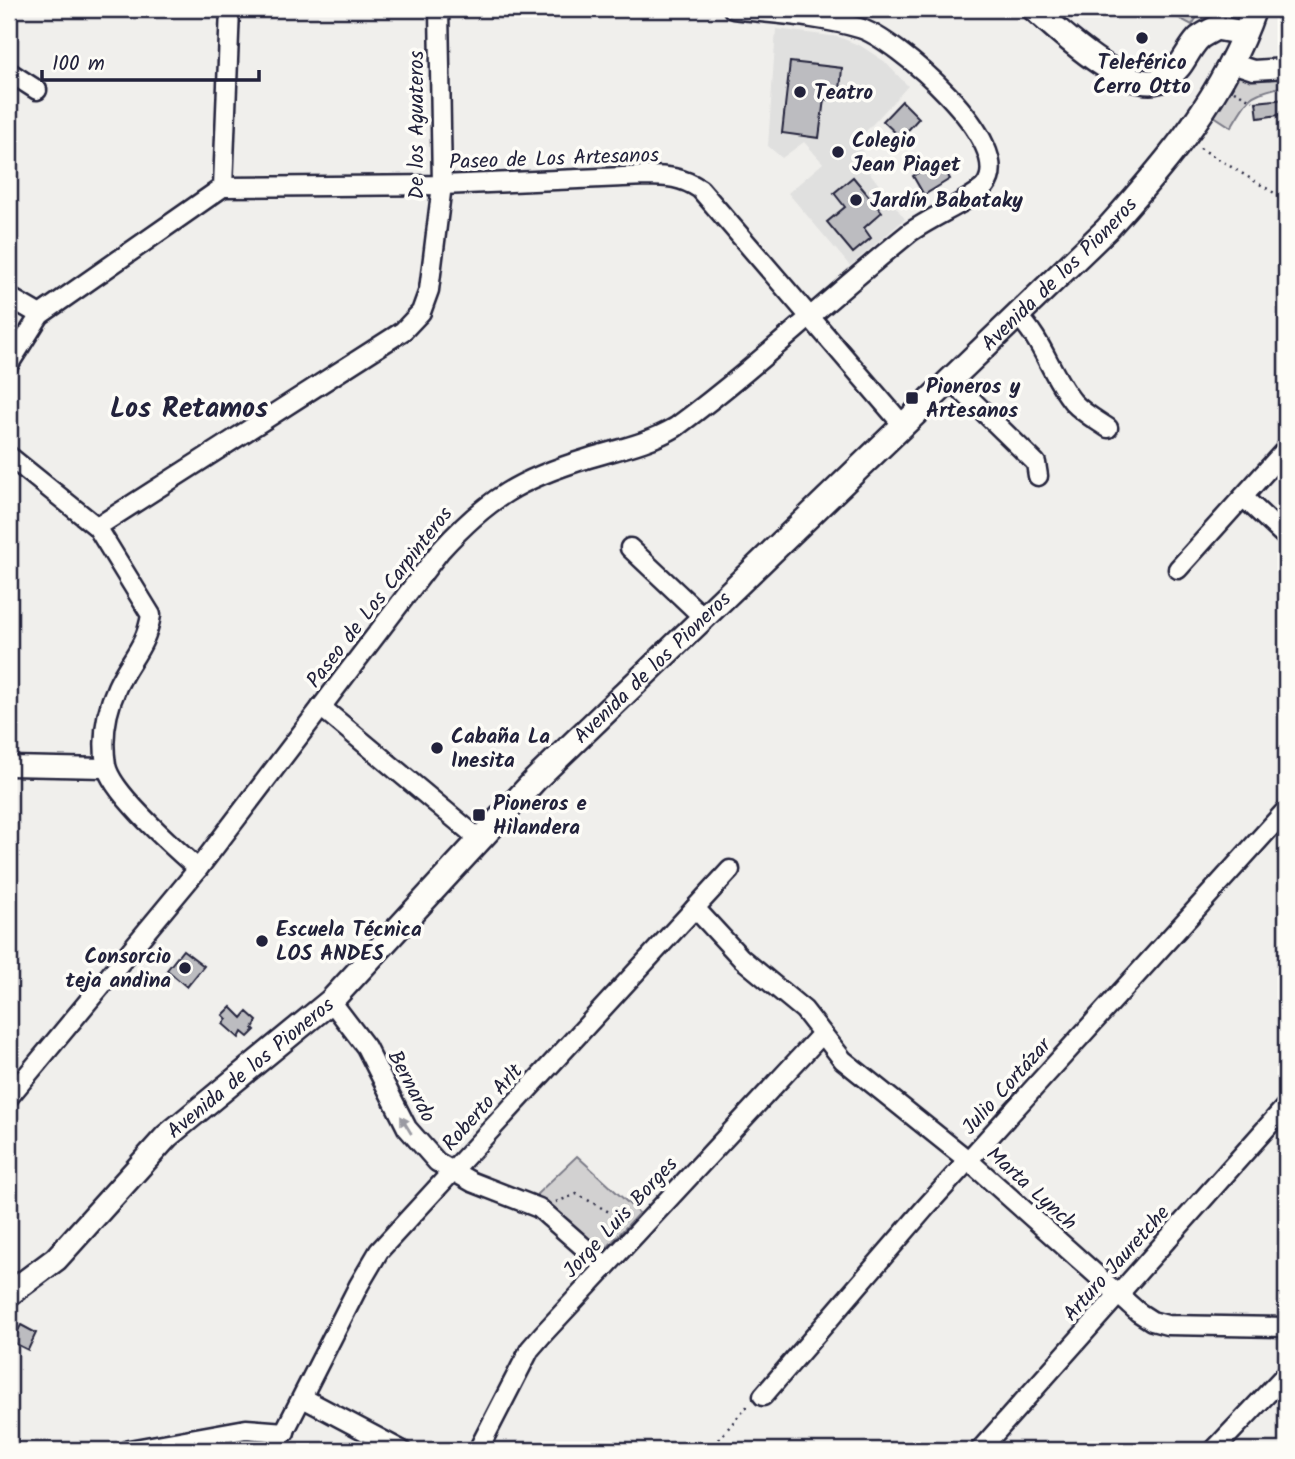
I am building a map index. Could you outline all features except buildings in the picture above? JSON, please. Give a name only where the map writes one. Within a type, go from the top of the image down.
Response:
[{"type":"main road","points":[[1034,9],[1101,64],[1145,84],[1164,80],[1178,70],[1198,39],[1216,28],[1244,33]]},
{"type":"main road","name":"Avenida de los Pioneros","points":[[9,1294],[56,1259],[167,1136],[331,1001],[535,780],[1107,229],[1185,139],[1232,63],[1254,9]]},
{"type":"street","points":[[9,364],[40,315],[223,187],[230,9]]},
{"type":"street","name":"De los Aguateros","points":[[97,527],[403,331],[421,312],[429,290],[442,186],[439,9]]},
{"type":"street","name":"Paseo de Los Carpinteros","points":[[9,1097],[198,869],[440,551],[471,517],[520,483],[586,459],[655,439],[699,410],[911,231],[984,186],[990,173],[988,152],[972,124],[923,70],[861,28],[733,9]]},
{"type":"street","points":[[1232,63],[1253,70],[1286,68]]},
{"type":"street","points":[[9,72],[37,90]]},
{"type":"street","name":"Paseo de Los Artesanos","points":[[223,187],[442,186],[646,176],[670,176],[686,180],[706,197],[902,424]]},
{"type":"street","points":[[9,297],[40,315]]},
{"type":"street","points":[[1017,315],[1034,331],[1050,366],[1076,405],[1108,428]]},
{"type":"street","points":[[950,379],[1037,463],[1038,475]]},
{"type":"street","points":[[1178,569],[1286,449]]},
{"type":"street","points":[[9,456],[97,527],[151,615],[148,637],[119,683],[107,710],[106,768],[140,816],[198,869]]},
{"type":"street","points":[[1243,497],[1286,537]]},
{"type":"street","points":[[630,548],[704,618]]},
{"type":"street","points":[[321,707],[478,839]]},
{"type":"street","points":[[9,766],[106,768]]},
{"type":"street","name":"Julio Cortázar","points":[[763,1396],[968,1161],[1286,810]]},
{"type":"street","name":"Roberto Arlt","points":[[275,1450],[379,1251],[730,870]]},
{"type":"street","name":"Marta Lynch","points":[[695,908],[741,958],[804,1010],[843,1060],[968,1161],[1117,1296],[1152,1321],[1167,1325],[1286,1328]]},
{"type":"street","name":"Bernardo","points":[[331,1001],[366,1047],[407,1128],[437,1162],[453,1173],[539,1208],[605,1266]]},
{"type":"street","name":"Jorge Luis Borges","points":[[478,1450],[530,1349],[821,1034]]},
{"type":"street","name":"Arturo Jauretche","points":[[980,1450],[1286,1106]]},
{"type":"street","points":[[1214,1450],[1286,1374]]},
{"type":"street","points":[[303,1398],[401,1450]]},
{"type":"street","points":[[130,1450],[246,1429],[285,1432]]},
{"type":"path","points":[[1228,88],[1253,101]]},
{"type":"path","points":[[1185,139],[1286,200]]},
{"type":"path","points":[[539,1208],[577,1194],[639,1229]]},
{"type":"path","points":[[710,1450],[746,1407],[755,1408],[757,1399],[763,1396]]},
{"type":"shaded area","points":[[1180,9],[1202,9],[1192,25],[1175,16]]},
{"type":"shaded area","name":"Colegio Jean Piaget","points":[[776,29],[839,37],[861,46],[884,61],[908,86],[858,140],[870,173],[905,219],[850,266],[788,193],[823,163],[804,142],[782,158],[768,146]]},
{"type":"shaded area","points":[[1236,69],[1286,72],[1286,85],[1252,97],[1231,127],[1211,114]]},
{"type":"shaded area","points":[[577,1156],[639,1213],[604,1251],[539,1208],[537,1194]]},
{"type":"place","name":"Teleférico Cerro Otto","points":[[1142,38]]},
{"type":"place","name":"Teatro","points":[[800,92]]},
{"type":"place","name":"Colegio Jean Piaget","points":[[838,152]]},
{"type":"place","name":"Jardín Babataky","points":[[856,200]]},
{"type":"place","name":"Pioneros y Artesanos","points":[[912,398]]},
{"type":"place","name":"Cabaña La Inesita","points":[[437,748]]},
{"type":"place","name":"Pioneros e Hilandera","points":[[479,815]]},
{"type":"place","name":"Escuela Técnica LOS ANDES","points":[[262,941]]},
{"type":"place","name":"Consorcio teja andina","points":[[185,968]]},
{"type":"district","name":"Los Retamos","points":[[189,407]]}]
